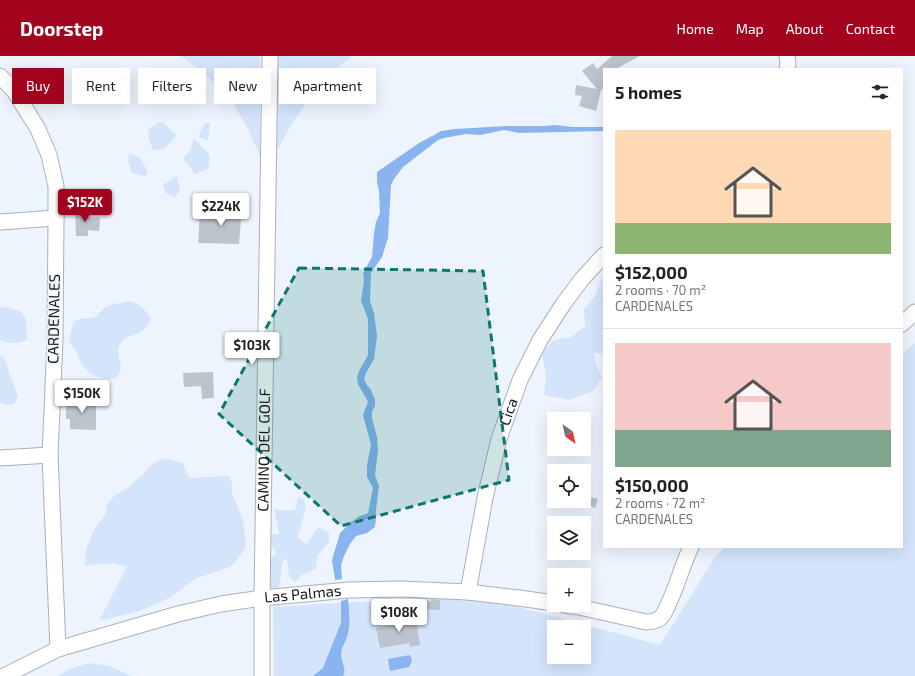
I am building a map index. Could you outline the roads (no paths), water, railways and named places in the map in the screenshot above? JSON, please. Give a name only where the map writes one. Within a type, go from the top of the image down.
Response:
[{"type":"street","name":"CAMINO DEL GOLF","points":[[262,676],[270,56]]},
{"type":"street","points":[[787,56],[787,68]]},
{"type":"street","name":"CARDENALES","points":[[0,76],[27,110],[38,129],[49,155],[56,186],[55,340],[50,455],[58,649]]},
{"type":"street","points":[[0,222],[56,218]]},
{"type":"street","name":"Cica","points":[[468,592],[485,498],[499,438],[520,380],[540,340],[564,303],[582,279],[603,256]]},
{"type":"street","points":[[903,323],[915,312]]},
{"type":"street","points":[[0,458],[50,455]]},
{"type":"street","points":[[591,610],[646,622],[655,621],[662,616],[672,597],[691,548]]},
{"type":"street","name":"Las Palmas","points":[[58,649],[178,614],[221,604],[262,598],[349,590],[401,589],[468,592],[547,602]]},
{"type":"street","points":[[4,676],[58,649]]},
{"type":"water","points":[[507,126],[603,127],[603,131],[519,133],[504,130],[480,135],[466,134],[444,138],[438,140],[403,167],[391,185],[388,238],[382,257],[371,273],[370,301],[374,313],[377,336],[374,359],[364,379],[375,400],[372,418],[377,437],[378,450],[375,475],[379,486],[375,527],[367,533],[356,536],[350,544],[341,565],[342,579],[335,580],[332,560],[340,533],[351,522],[368,513],[373,488],[367,477],[367,465],[371,445],[363,415],[368,402],[358,384],[357,377],[368,355],[368,319],[361,301],[364,280],[363,273],[372,257],[376,222],[380,213],[377,172],[419,143],[441,131]]},
{"type":"water","points":[[348,599],[349,627],[341,652],[344,668],[343,676],[313,676],[323,668],[341,623],[341,601]]},
{"type":"water","points":[[410,655],[412,661],[409,667],[390,671],[388,659]]}]
